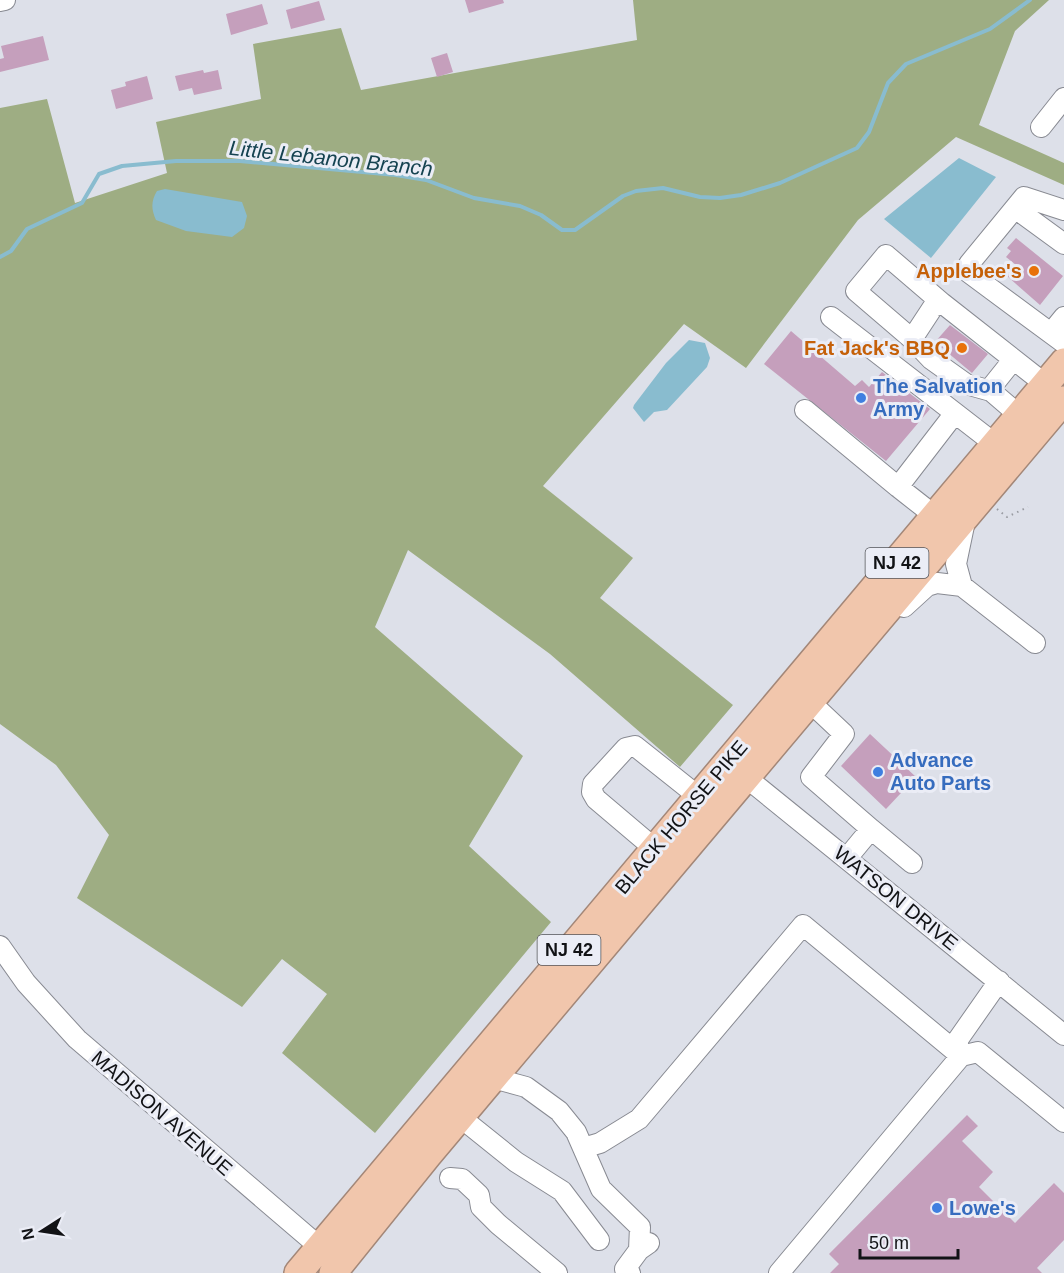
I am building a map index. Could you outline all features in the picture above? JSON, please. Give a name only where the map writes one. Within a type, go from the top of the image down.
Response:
[{"type":"highway","name":"BLACK HORSE PIKE","points":[[336,1268],[422,1150],[655,849],[699,797],[738,770],[810,702],[967,514],[1054,392],[1064,362]]},
{"type":"highway","name":"BLACK HORSE PIKE","points":[[298,1273],[319,1248],[460,1117],[738,770],[935,516],[1019,415],[1054,392]]},
{"type":"street","points":[[0,2],[5,0]]},
{"type":"street","points":[[1041,127],[1064,98]]},
{"type":"street","points":[[1064,210],[1024,196],[969,264],[968,272],[1050,333],[1064,317]]},
{"type":"street","points":[[1015,208],[1064,244]]},
{"type":"street","points":[[1019,415],[989,390],[966,384],[931,359],[912,339],[856,291],[886,255],[942,303],[1054,392]]},
{"type":"street","points":[[912,339],[933,308],[942,303]]},
{"type":"street","points":[[831,317],[995,444]]},
{"type":"street","points":[[989,390],[1013,360]]},
{"type":"street","points":[[805,410],[935,516]]},
{"type":"street","points":[[898,487],[955,412]]},
{"type":"street","points":[[962,586],[956,564],[967,514]]},
{"type":"street","points":[[855,649],[873,642],[918,592],[927,586],[937,584],[962,586],[1035,643]]},
{"type":"street","points":[[810,702],[844,734],[811,777],[912,863]]},
{"type":"street","points":[[655,849],[596,799],[592,792],[593,784],[626,748],[635,746],[699,797]]},
{"type":"street","name":"WATSON DRIVE","points":[[738,770],[1064,1035]]},
{"type":"street","points":[[847,858],[871,829]]},
{"type":"street","points":[[591,1146],[639,1119],[803,926],[961,1056]]},
{"type":"street","name":"MADISON AVENUE","points":[[0,946],[26,983],[77,1039],[319,1248],[336,1268]]},
{"type":"street","points":[[961,1056],[957,1041],[999,981]]},
{"type":"street","points":[[779,1273],[961,1056],[978,1052],[1064,1122]]},
{"type":"street","points":[[493,1078],[526,1088],[559,1111],[591,1146],[601,1188],[640,1227],[639,1250],[625,1269],[630,1273]]},
{"type":"street","points":[[460,1117],[516,1162],[562,1191],[599,1240]]},
{"type":"street","points":[[422,1150],[450,1178],[462,1179],[479,1195],[482,1207],[557,1273]]},
{"type":"path","points":[[998,509],[1007,517],[1028,507]]},
{"type":"green space","points":[[633,0],[1049,0],[1015,31],[979,125],[1064,163],[1064,185],[956,137],[858,220],[746,368],[684,324],[543,486],[633,558],[600,598],[733,705],[680,767],[550,654],[408,550],[375,627],[523,756],[469,846],[551,922],[375,1133],[282,1053],[327,994],[282,959],[242,1007],[77,898],[109,835],[56,765],[0,724],[0,108],[47,99],[75,203],[167,173],[156,122],[261,99],[253,44],[341,28],[361,90],[637,40]]},
{"type":"water","points":[[959,158],[996,177],[931,258],[884,219]]},
{"type":"water","points":[[165,189],[242,202],[247,216],[244,228],[232,237],[186,231],[156,220],[153,209],[154,198],[157,191]]},
{"type":"water","points":[[689,340],[705,343],[710,358],[707,367],[667,410],[654,412],[644,422],[633,408],[634,405],[666,363]]},
{"type":"building","points":[[465,0],[503,0],[504,3],[469,13]]},
{"type":"building","points":[[319,1],[325,20],[291,29],[286,10]]},
{"type":"building","points":[[262,4],[268,24],[231,35],[226,14]]},
{"type":"building","points":[[43,36],[49,60],[0,72],[0,59],[4,58],[1,46]]},
{"type":"building","points":[[447,53],[453,72],[437,77],[431,58]]},
{"type":"building","points":[[203,70],[204,73],[218,70],[222,89],[194,95],[192,88],[179,91],[175,76]]},
{"type":"building","points":[[147,76],[153,99],[116,109],[111,90],[126,86],[125,82]]},
{"type":"building","name":"Applebee's","points":[[1016,238],[1063,276],[1040,305],[1007,276],[1016,265],[1006,257],[1011,251],[1007,248]]},
{"type":"building","name":"Fat Jack's BBQ","points":[[950,325],[988,354],[972,373],[935,342]]},
{"type":"building","name":"The Salvation Army","points":[[791,331],[855,386],[862,380],[869,387],[882,372],[930,409],[886,461],[764,364]]},
{"type":"building","name":"Advance Auto Parts","points":[[870,734],[916,777],[886,809],[841,766]]},
{"type":"building","name":"Lowe's","points":[[967,1115],[978,1126],[962,1141],[993,1172],[979,1187],[1015,1223],[1054,1183],[1064,1193],[1064,1240],[1037,1268],[1042,1273],[830,1273],[839,1264],[829,1254]]},
{"type":"waterway","name":"Little Lebanon Branch","points":[[0,257],[11,251],[27,229],[82,203],[99,174],[122,166],[176,161],[240,161],[396,175],[426,180],[474,198],[520,206],[541,215],[562,230],[575,230],[623,196],[636,191],[663,188],[700,197],[720,198],[741,195],[780,183],[857,148],[869,132],[888,83],[906,64],[990,29],[1030,0]]},
{"type":"place","name":"Applebee's","points":[[1034,271]]},
{"type":"place","name":"Fat Jack's BBQ","points":[[962,348]]},
{"type":"place","name":"The Salvation Army","points":[[861,398]]},
{"type":"place","name":"Advance Auto Parts","points":[[878,772]]},
{"type":"place","name":"Lowe's","points":[[937,1208]]}]
